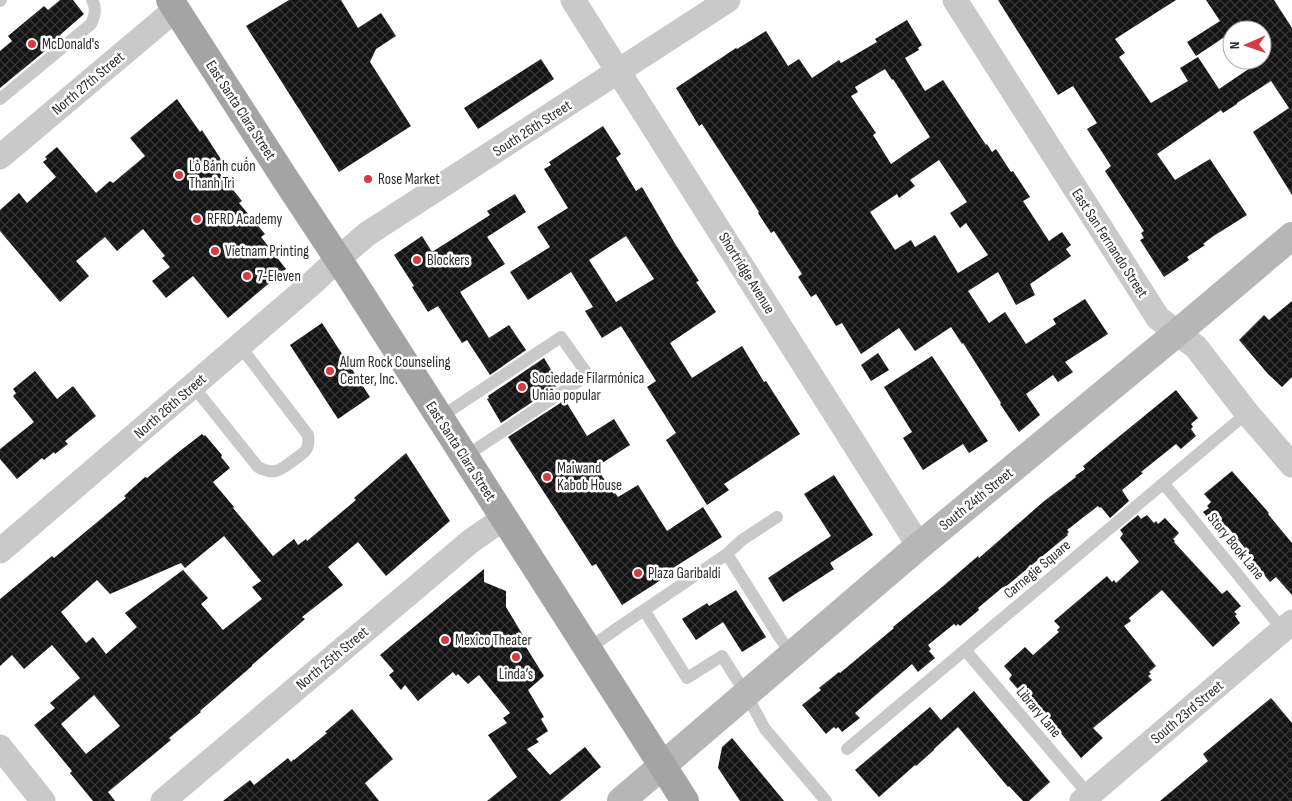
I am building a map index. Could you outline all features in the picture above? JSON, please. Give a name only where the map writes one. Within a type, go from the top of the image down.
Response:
[{"type":"main road","name":"East Santa Clara Street","points":[[173,4],[685,801]]},
{"type":"main road","name":"South 24th Street","points":[[621,801],[919,546],[1177,334],[1292,236]]},
{"type":"street","name":"Shortridge Avenue","points":[[574,0],[919,546]]},
{"type":"street","name":"South 26th Street","points":[[338,259],[367,234],[728,0]]},
{"type":"street","name":"East San Fernando Street","points":[[955,0],[1158,318],[1196,347],[1247,413],[1292,465]]},
{"type":"street","name":"North 27th Street","points":[[0,156],[173,4]]},
{"type":"street","name":"North 26th Street","points":[[0,551],[240,346],[338,259]]},
{"type":"street","name":"North 25th Street","points":[[163,801],[471,541],[504,518]]},
{"type":"street","name":"South 23rd Street","points":[[1085,798],[1287,626]]},
{"type":"street","points":[[0,747],[43,801]]},
{"type":"lane","points":[[0,100],[91,24],[96,13],[92,0]]},
{"type":"lane","points":[[440,418],[561,337],[588,374],[464,457]]},
{"type":"lane","points":[[193,386],[258,467],[266,471],[276,471],[284,468],[305,452],[309,444],[308,435],[240,346]]},
{"type":"lane","name":"Carnegie Square","points":[[847,749],[1247,413]]},
{"type":"lane","name":"Story Book Lane","points":[[1164,484],[1287,626]]},
{"type":"lane","points":[[588,649],[727,554],[742,540],[777,517]]},
{"type":"lane","points":[[727,554],[792,654]]},
{"type":"lane","points":[[644,610],[687,678],[722,656],[765,729],[826,801]]},
{"type":"lane","name":"Library Lane","points":[[965,650],[1085,798]]},
{"type":"building","name":"McDonald's","points":[[60,0],[73,0],[84,14],[60,35],[62,37],[0,88],[0,51],[12,41],[8,36],[44,6],[48,10]]},
{"type":"building","points":[[289,0],[341,0],[358,28],[381,13],[396,36],[376,49],[370,62],[411,126],[339,172],[246,26]]},
{"type":"building","points":[[998,0],[1176,0],[1115,39],[1125,53],[1119,57],[1151,103],[1188,81],[1180,68],[1198,57],[1219,89],[1247,70],[1272,70],[1272,20],[1222,20],[1222,39],[1196,56],[1187,42],[1220,21],[1206,0],[1274,0],[1292,28],[1292,195],[1253,132],[1289,108],[1271,81],[1223,113],[1221,110],[1157,154],[1175,180],[1210,159],[1247,215],[1212,237],[1203,244],[1205,245],[1187,257],[1189,260],[1164,277],[1140,240],[1144,238],[1141,233],[1144,231],[1105,171],[1111,166],[1087,129],[1097,123],[1073,86],[1058,95]]},
{"type":"building","points":[[907,20],[922,45],[918,48],[919,50],[905,58],[925,91],[943,80],[986,145],[992,152],[996,149],[1011,172],[1013,171],[1030,197],[1023,201],[1049,241],[1062,232],[1071,245],[1066,249],[1071,256],[1030,284],[1035,295],[1016,305],[998,272],[968,291],[989,323],[1005,312],[1026,344],[1056,324],[1053,319],[1085,299],[1108,334],[1065,362],[1073,372],[1058,382],[1053,375],[1026,394],[1040,415],[1019,432],[951,327],[915,351],[899,328],[861,354],[842,323],[836,326],[816,294],[811,297],[798,277],[802,274],[774,231],[771,233],[702,124],[699,126],[676,88],[736,48],[766,31],[788,66],[799,59],[812,78],[839,60],[841,63],[877,42],[875,39]],"holes":[[[885,69],[930,137],[891,164],[873,135],[876,133],[851,96],[858,92],[855,87]],[[939,160],[967,202],[950,213],[960,228],[966,223],[988,255],[958,273],[935,235],[915,247],[911,240],[895,250],[870,212],[897,194],[899,198],[915,186],[910,180]]]},
{"type":"building","points":[[541,59],[554,79],[478,129],[464,108]]},
{"type":"building","points":[[177,99],[200,132],[202,130],[224,164],[217,170],[242,201],[239,203],[265,234],[261,237],[286,269],[228,318],[193,276],[166,298],[152,281],[170,267],[162,258],[165,256],[143,229],[117,251],[105,237],[76,261],[89,276],[60,302],[0,231],[0,210],[19,193],[27,203],[56,177],[43,162],[47,159],[45,157],[57,147],[96,193],[110,181],[113,183],[145,156],[130,138]]},
{"type":"building","points":[[603,126],[621,154],[616,158],[636,191],[642,187],[699,281],[696,282],[716,312],[670,343],[692,378],[742,346],[800,434],[724,484],[729,490],[707,505],[666,440],[676,433],[647,387],[656,381],[621,326],[602,338],[585,311],[593,307],[571,272],[528,300],[510,272],[550,247],[537,227],[568,208],[544,169],[551,165],[549,162]],"holes":[[[626,236],[654,279],[616,302],[589,260]]]},
{"type":"building","points":[[515,194],[526,212],[487,237],[505,264],[460,292],[489,338],[509,325],[526,350],[490,375],[467,340],[462,343],[438,306],[428,312],[394,255],[422,236],[432,252],[490,215],[487,211]]},
{"type":"building","points":[[1292,301],[1292,377],[1282,387],[1268,374],[1239,340],[1264,315],[1269,320]]},
{"type":"building","name":"Alum Rock Counseling Center, Inc.","points":[[322,323],[370,397],[338,419],[290,345]]},
{"type":"building","points":[[878,353],[889,370],[871,381],[861,365]]},
{"type":"building","points":[[932,356],[988,441],[969,453],[963,444],[923,470],[903,438],[912,432],[884,387]]},
{"type":"building","name":"Sociedade Filarmónica União popular","points":[[544,358],[559,383],[501,423],[487,399],[489,398],[488,396]]},
{"type":"building","points":[[35,371],[57,399],[73,386],[96,416],[65,441],[68,444],[44,460],[42,458],[17,479],[0,459],[0,449],[34,422],[13,396],[16,393],[13,389]]},
{"type":"building","points":[[1176,390],[1198,418],[1191,424],[1193,427],[1191,429],[1196,436],[1181,449],[1176,444],[1122,490],[1129,501],[1110,518],[1098,506],[1067,530],[1069,532],[1068,535],[978,608],[979,610],[960,626],[954,624],[928,645],[931,649],[929,651],[935,658],[918,672],[912,664],[855,713],[860,718],[842,732],[838,727],[836,729],[834,727],[826,734],[802,705],[821,690],[819,688],[840,673],[978,556],[979,558],[1043,502],[1076,477],[1085,469],[1083,466]]},
{"type":"building","points":[[565,400],[587,436],[614,419],[630,445],[596,467],[614,494],[618,497],[638,485],[667,531],[703,507],[722,537],[673,568],[675,571],[622,605],[596,564],[592,566],[508,437]]},
{"type":"building","points":[[202,434],[205,435],[230,468],[213,482],[273,556],[294,539],[298,545],[306,539],[307,541],[356,500],[354,498],[406,453],[450,521],[386,576],[358,542],[328,567],[343,585],[302,617],[305,619],[201,712],[169,738],[171,740],[108,792],[115,801],[93,801],[70,773],[72,771],[34,725],[55,708],[50,703],[80,678],[52,645],[24,669],[12,655],[0,666],[0,599],[52,556],[54,558],[126,498],[124,496],[145,477],[147,478]],"holes":[[[224,536],[261,581],[252,587],[262,599],[223,630],[201,604],[208,598],[183,570],[125,613],[137,627],[106,654],[93,637],[86,643],[61,612],[97,580],[110,594],[181,563],[185,568]],[[94,695],[120,726],[86,754],[61,724]]]},
{"type":"building","points":[[1232,471],[1269,513],[1292,543],[1292,595],[1276,577],[1270,582],[1227,526],[1220,532],[1203,512],[1209,508],[1207,506],[1211,502],[1204,494]]},
{"type":"building","points":[[834,475],[873,535],[830,563],[834,569],[783,602],[768,578],[831,536],[804,494]]},
{"type":"building","points":[[1138,515],[1141,519],[1147,515],[1154,523],[1156,521],[1158,524],[1165,518],[1179,533],[1173,539],[1174,542],[1222,594],[1227,590],[1241,606],[1234,612],[1237,614],[1235,616],[1240,623],[1213,647],[1162,590],[1129,618],[1131,621],[1124,626],[1156,666],[1149,672],[1151,674],[1148,676],[1152,680],[1093,728],[1103,738],[1081,758],[1042,710],[1039,713],[1009,679],[1012,675],[1004,666],[1025,647],[1033,655],[1059,632],[1057,630],[1060,627],[1054,621],[1107,576],[1112,582],[1114,580],[1116,583],[1139,562],[1120,538],[1123,534],[1120,530]]},
{"type":"building","points":[[484,569],[484,582],[506,591],[506,607],[524,637],[521,639],[544,676],[528,690],[544,717],[541,719],[548,731],[536,739],[539,742],[527,749],[550,775],[585,747],[601,767],[560,801],[487,801],[517,777],[488,735],[507,723],[503,718],[510,713],[479,675],[468,684],[458,674],[456,676],[453,672],[418,701],[405,685],[401,690],[389,675],[394,671],[380,655]]},
{"type":"building","points":[[736,590],[766,637],[742,652],[723,622],[696,640],[682,619],[707,603],[709,606]]},
{"type":"building","points":[[974,691],[1050,782],[1029,801],[1023,801],[1008,787],[958,727],[879,797],[855,770],[930,707],[941,720]]},
{"type":"building","points":[[1271,698],[1292,723],[1292,801],[1160,801],[1208,761],[1203,754]]},
{"type":"building","points":[[352,709],[393,759],[365,783],[379,801],[223,801],[250,780],[254,785],[288,758],[291,762],[294,760],[327,733],[325,732]]},
{"type":"building","points":[[732,738],[784,801],[740,801],[718,768],[722,747]]},
{"type":"place","name":"McDonald's","points":[[32,44]]},
{"type":"place","name":"Lò Bánh cuốn Thanh Trì","points":[[179,175]]},
{"type":"place","name":"Rose Market","points":[[368,179]]},
{"type":"place","name":"RFRD Academy","points":[[197,219]]},
{"type":"place","name":"Vietnam Printing","points":[[215,251]]},
{"type":"place","name":"Blockers","points":[[417,260]]},
{"type":"place","name":"7-Eleven","points":[[247,276]]},
{"type":"place","name":"Alum Rock Counseling Center, Inc.","points":[[330,371]]},
{"type":"place","name":"Sociedade Filarmónica União popular","points":[[522,387]]},
{"type":"place","name":"Maiwand Kabob House","points":[[547,477]]},
{"type":"place","name":"Plaza Garibaldi","points":[[638,573]]},
{"type":"place","name":"Mexico Theater","points":[[445,640]]},
{"type":"place","name":"Linda’s","points":[[516,657]]}]
